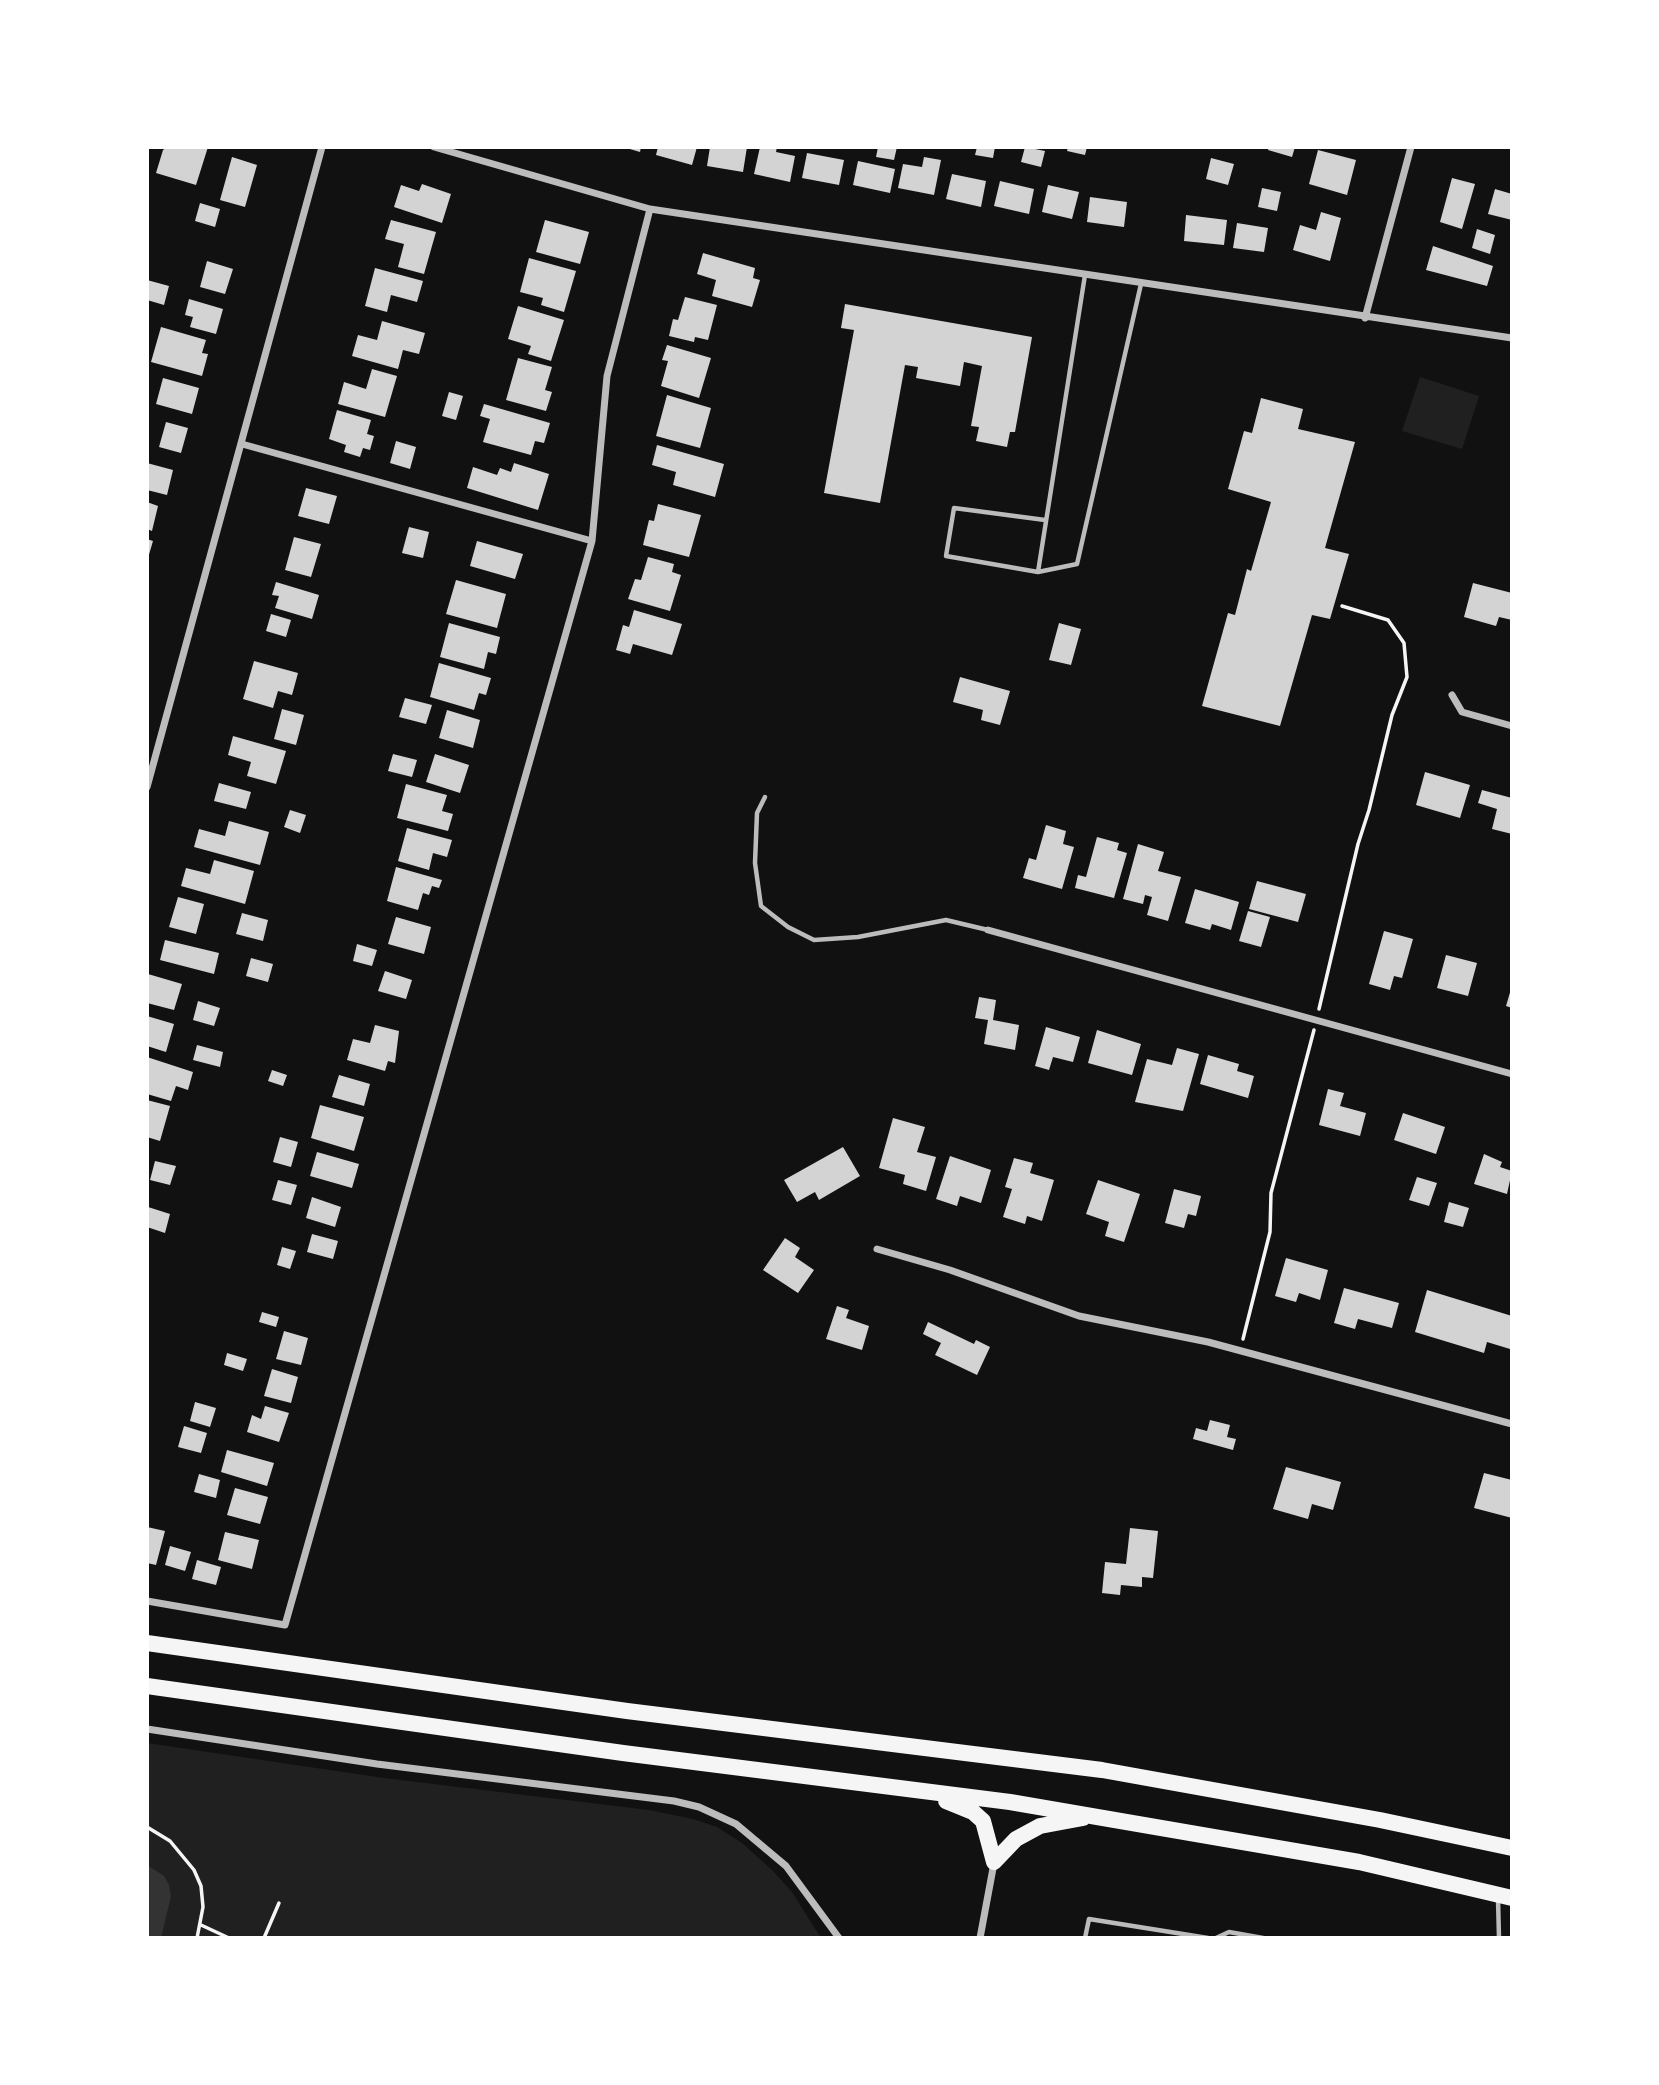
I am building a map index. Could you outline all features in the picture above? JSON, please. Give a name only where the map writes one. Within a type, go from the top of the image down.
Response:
[{"type":"highway","points":[[147,1643],[627,1711],[1102,1770],[1380,1819],[1512,1848]]},
{"type":"highway","points":[[147,1686],[1094,1816],[1359,1862],[1505,1896]]},
{"type":"highway","points":[[902,1788],[973,1812],[983,1821],[995,1862]]},
{"type":"highway","points":[[995,1862],[1016,1839],[1040,1826],[1094,1816]]},
{"type":"street","points":[[147,787],[322,147]]},
{"type":"street","points":[[434,147],[650,209],[1512,338]]},
{"type":"street","points":[[1365,318],[1411,147]]},
{"type":"street","points":[[147,1601],[285,1625],[592,541],[607,376],[650,209]]},
{"type":"street","points":[[242,444],[592,541]]},
{"type":"street","points":[[1452,695],[1462,712],[1512,726]]},
{"type":"street","points":[[988,930],[1512,1074]]},
{"type":"street","points":[[877,1249],[950,1270],[1079,1316],[1239,1351],[1512,1424]]},
{"type":"street","points":[[147,1729],[377,1765],[662,1800],[699,1807],[736,1824],[786,1866],[839,1938]]},
{"type":"street","points":[[980,1938],[995,1862]]},
{"type":"lane","points":[[1038,572],[1085,275]]},
{"type":"lane","points":[[1045,520],[954,508],[946,556],[1038,572],[1077,564],[1141,284]]},
{"type":"lane","points":[[765,797],[757,813],[756,850],[761,906],[789,927],[814,940],[858,937],[946,920],[988,930]]},
{"type":"lane","points":[[1499,1938],[1505,1896]]},
{"type":"lane","points":[[1084,1938],[1090,1919],[1208,1938]]},
{"type":"lane","points":[[1216,1938],[1229,1932],[1263,1938]]},
{"type":"path","points":[[1239,1351],[1270,1232],[1271,1193],[1317,1020],[1358,844],[1370,810],[1392,715],[1406,677],[1404,643],[1388,620],[1342,606]]},
{"type":"path","points":[[147,1827],[170,1841],[194,1870],[201,1886],[201,1925],[197,1938]]},
{"type":"path","points":[[264,1938],[279,1903]]},
{"type":"path","points":[[201,1925],[229,1938]]},
{"type":"shaded area","points":[[1420,377],[1479,396],[1462,449],[1402,431]]},
{"type":"shaded area","points":[[147,1743],[384,1778],[649,1810],[693,1819],[717,1827],[742,1843],[772,1870],[792,1892],[821,1938],[147,1938]]},
{"type":"shaded area","points":[[147,1865],[164,1876],[169,1885],[171,1896],[161,1938],[147,1938]]},
{"type":"building","points":[[167,147],[208,147],[196,185],[156,173],[163,150]]},
{"type":"building","points":[[623,147],[641,147],[640,152]]},
{"type":"building","points":[[658,147],[697,147],[692,165],[656,155]]},
{"type":"building","points":[[710,147],[747,147],[743,172],[707,166]]},
{"type":"building","points":[[760,147],[777,147],[776,152],[795,156],[790,182],[754,174]]},
{"type":"building","points":[[878,147],[897,147],[894,160],[876,157]]},
{"type":"building","points":[[977,147],[995,147],[993,158],[975,155]]},
{"type":"building","points":[[1025,147],[1045,151],[1041,167],[1021,162]]},
{"type":"building","points":[[1068,147],[1087,147],[1085,155],[1067,151]]},
{"type":"building","points":[[1269,147],[1295,147],[1292,157],[1268,150]]},
{"type":"building","points":[[1318,150],[1356,160],[1347,195],[1309,184]]},
{"type":"building","points":[[807,153],[844,160],[839,185],[802,178]]},
{"type":"building","points":[[232,157],[257,165],[245,207],[220,200]]},
{"type":"building","points":[[924,157],[941,160],[934,195],[898,188],[903,164],[922,167]]},
{"type":"building","points":[[1211,158],[1234,164],[1228,185],[1206,179]]},
{"type":"building","points":[[858,161],[895,169],[890,193],[853,185]]},
{"type":"building","points":[[952,174],[986,181],[981,207],[946,199]]},
{"type":"building","points":[[1452,178],[1475,184],[1462,229],[1440,222]]},
{"type":"building","points":[[1000,181],[1034,189],[1029,214],[994,206]]},
{"type":"building","points":[[422,184],[451,194],[442,223],[394,207],[401,185],[419,191]]},
{"type":"building","points":[[1048,185],[1079,192],[1072,219],[1042,212]]},
{"type":"building","points":[[1262,188],[1281,192],[1277,211],[1258,207]]},
{"type":"building","points":[[1495,189],[1512,194],[1512,220],[1488,214]]},
{"type":"building","points":[[1090,197],[1127,202],[1124,227],[1087,222]]},
{"type":"building","points":[[200,203],[220,209],[215,227],[195,221]]},
{"type":"building","points":[[1321,212],[1341,218],[1330,261],[1293,250],[1300,225],[1316,230]]},
{"type":"building","points":[[1186,215],[1227,220],[1224,245],[1184,241]]},
{"type":"building","points":[[391,220],[436,232],[424,274],[398,267],[404,244],[385,239]]},
{"type":"building","points":[[545,220],[589,232],[580,264],[536,252]]},
{"type":"building","points":[[1237,223],[1268,228],[1264,252],[1233,248]]},
{"type":"building","points":[[1477,229],[1495,235],[1490,254],[1472,248]]},
{"type":"building","points":[[1433,246],[1493,266],[1487,286],[1426,270]]},
{"type":"building","points":[[703,253],[755,268],[753,278],[760,280],[752,307],[712,296],[716,280],[697,274]]},
{"type":"building","points":[[529,258],[576,271],[564,312],[541,305],[543,298],[520,292]]},
{"type":"building","points":[[207,261],[233,269],[225,294],[200,287]]},
{"type":"building","points":[[375,268],[423,281],[417,302],[391,295],[387,312],[365,306]]},
{"type":"building","points":[[147,280],[169,286],[164,305],[147,300]]},
{"type":"building","points":[[685,297],[717,305],[708,340],[695,337],[694,342],[669,336],[673,319],[678,320]]},
{"type":"building","points":[[189,299],[223,309],[216,334],[190,327],[193,317],[185,315]]},
{"type":"building","points":[[845,304],[1032,337],[1015,432],[1010,432],[1007,447],[976,441],[979,427],[971,426],[982,366],[964,362],[960,386],[916,378],[918,367],[905,365],[880,503],[824,493],[854,330],[841,328]]},
{"type":"building","points":[[518,306],[564,320],[551,361],[528,354],[531,346],[508,339]]},
{"type":"building","points":[[382,321],[425,333],[419,354],[403,350],[398,369],[352,356],[358,335],[377,340]]},
{"type":"building","points":[[161,327],[206,340],[202,353],[208,354],[202,376],[151,362]]},
{"type":"building","points":[[667,345],[711,358],[699,398],[661,386],[668,361],[662,360]]},
{"type":"building","points":[[518,358],[552,367],[545,390],[552,392],[546,411],[506,400]]},
{"type":"building","points":[[372,369],[397,376],[385,417],[338,404],[344,382],[366,389]]},
{"type":"building","points":[[163,378],[199,388],[192,414],[156,404]]},
{"type":"building","points":[[449,392],[463,396],[456,420],[442,416]]},
{"type":"building","points":[[667,395],[711,408],[700,448],[656,436]]},
{"type":"building","points":[[1261,398],[1303,409],[1298,429],[1355,442],[1325,548],[1349,554],[1330,619],[1312,615],[1280,726],[1202,706],[1228,613],[1235,615],[1247,569],[1251,571],[1271,502],[1228,489],[1244,431],[1252,433]]},
{"type":"building","points":[[484,404],[550,423],[544,443],[535,441],[531,455],[483,442],[490,419],[480,416]]},
{"type":"building","points":[[337,410],[371,420],[367,434],[374,436],[370,450],[363,448],[360,457],[344,452],[346,445],[329,439]]},
{"type":"building","points":[[166,422],[188,428],[181,453],[159,447]]},
{"type":"building","points":[[396,441],[416,447],[410,469],[390,463]]},
{"type":"building","points":[[657,445],[724,464],[715,497],[673,485],[676,472],[652,465]]},
{"type":"building","points":[[147,463],[173,470],[167,495],[147,490]]},
{"type":"building","points":[[514,463],[549,474],[538,510],[467,488],[473,467],[497,475],[500,468],[511,472]]},
{"type":"building","points":[[306,488],[337,496],[329,524],[298,516]]},
{"type":"building","points":[[147,502],[158,506],[152,531],[147,529]]},
{"type":"building","points":[[658,504],[701,515],[689,557],[643,545],[649,520],[654,521]]},
{"type":"building","points":[[409,527],[429,532],[423,558],[402,553]]},
{"type":"building","points":[[294,537],[321,544],[311,577],[285,570]]},
{"type":"building","points":[[147,539],[153,541],[148,558],[147,558]]},
{"type":"building","points":[[477,541],[523,554],[515,579],[470,566]]},
{"type":"building","points":[[648,557],[674,564],[672,572],[681,575],[670,611],[628,599],[635,579],[641,580]]},
{"type":"building","points":[[456,580],[506,594],[497,628],[446,614]]},
{"type":"building","points":[[276,582],[319,595],[312,619],[275,608],[279,596],[272,595]]},
{"type":"building","points":[[1473,583],[1512,593],[1512,620],[1499,617],[1496,626],[1464,617]]},
{"type":"building","points":[[634,610],[682,624],[672,655],[633,644],[630,654],[616,650],[623,625],[629,627]]},
{"type":"building","points":[[271,614],[291,620],[286,637],[266,631]]},
{"type":"building","points":[[449,623],[500,637],[496,654],[488,652],[484,669],[440,657]]},
{"type":"building","points":[[1059,623],[1081,629],[1071,665],[1049,660]]},
{"type":"building","points":[[254,661],[298,673],[292,695],[278,691],[273,708],[243,699]]},
{"type":"building","points":[[439,663],[491,678],[486,695],[479,693],[474,710],[430,697]]},
{"type":"building","points":[[960,677],[1010,691],[1000,725],[981,720],[983,710],[953,702]]},
{"type":"building","points":[[405,698],[432,705],[426,724],[399,717]]},
{"type":"building","points":[[282,709],[304,715],[296,745],[274,739]]},
{"type":"building","points":[[447,710],[480,720],[473,748],[439,738]]},
{"type":"building","points":[[233,736],[286,751],[276,784],[247,776],[251,762],[228,755]]},
{"type":"building","points":[[393,754],[417,760],[412,777],[388,771]]},
{"type":"building","points":[[435,754],[469,765],[460,793],[426,782]]},
{"type":"building","points":[[1425,772],[1470,785],[1460,818],[1416,805]]},
{"type":"building","points":[[219,783],[251,792],[246,809],[214,801]]},
{"type":"building","points":[[406,784],[447,795],[442,811],[453,814],[448,831],[397,818]]},
{"type":"building","points":[[1482,790],[1512,798],[1512,834],[1492,829],[1497,809],[1478,803]]},
{"type":"building","points":[[290,810],[306,815],[300,833],[284,827]]},
{"type":"building","points":[[229,821],[269,832],[260,865],[194,847],[199,829],[225,836]]},
{"type":"building","points":[[1046,825],[1066,831],[1063,844],[1074,847],[1062,889],[1023,878],[1029,858],[1036,860]]},
{"type":"building","points":[[407,828],[452,840],[447,857],[433,853],[429,870],[398,861]]},
{"type":"building","points":[[1097,837],[1119,843],[1117,850],[1127,853],[1114,898],[1075,888],[1078,875],[1086,877]]},
{"type":"building","points":[[1138,844],[1164,852],[1158,871],[1181,877],[1168,921],[1147,915],[1152,897],[1145,895],[1143,904],[1123,899]]},
{"type":"building","points":[[214,860],[254,871],[245,904],[181,886],[186,868],[210,874]]},
{"type":"building","points":[[396,867],[442,880],[439,888],[432,886],[429,895],[423,893],[418,910],[387,901]]},
{"type":"building","points":[[1257,881],[1306,894],[1298,922],[1249,909]]},
{"type":"building","points":[[1195,889],[1239,902],[1231,930],[1212,924],[1210,930],[1185,923]]},
{"type":"building","points":[[178,897],[204,904],[196,934],[169,927]]},
{"type":"building","points":[[1248,911],[1270,917],[1261,947],[1239,941]]},
{"type":"building","points":[[242,913],[268,920],[263,941],[236,934]]},
{"type":"building","points":[[396,917],[431,927],[424,954],[388,944]]},
{"type":"building","points":[[1384,931],[1413,939],[1402,978],[1394,976],[1390,990],[1369,984]]},
{"type":"building","points":[[165,940],[219,953],[214,974],[160,960]]},
{"type":"building","points":[[357,944],[377,950],[372,966],[353,961]]},
{"type":"building","points":[[1446,955],[1477,963],[1468,996],[1437,988]]},
{"type":"building","points":[[251,958],[273,964],[268,982],[246,976]]},
{"type":"building","points":[[385,971],[412,980],[406,999],[378,991]]},
{"type":"building","points":[[148,974],[182,984],[174,1010],[147,1003]]},
{"type":"building","points":[[1512,989],[1512,1008],[1506,1006]]},
{"type":"building","points":[[979,997],[996,1000],[993,1020],[1019,1025],[1015,1050],[984,1044],[988,1020],[975,1018]]},
{"type":"building","points":[[198,1001],[220,1008],[214,1026],[193,1020]]},
{"type":"building","points":[[147,1016],[174,1024],[166,1052],[147,1046]]},
{"type":"building","points":[[375,1025],[399,1031],[395,1063],[388,1061],[385,1071],[347,1060],[353,1039],[370,1043]]},
{"type":"building","points":[[1046,1027],[1080,1037],[1073,1062],[1053,1057],[1049,1070],[1035,1066]]},
{"type":"building","points":[[1097,1030],[1141,1044],[1132,1075],[1088,1063]]},
{"type":"building","points":[[197,1045],[223,1052],[220,1067],[193,1060]]},
{"type":"building","points":[[1177,1048],[1199,1054],[1183,1111],[1135,1102],[1147,1059],[1172,1065]]},
{"type":"building","points":[[1208,1055],[1239,1064],[1237,1071],[1254,1076],[1248,1098],[1200,1084]]},
{"type":"building","points":[[147,1057],[193,1072],[188,1090],[176,1086],[171,1101],[147,1094]]},
{"type":"building","points":[[272,1070],[287,1075],[283,1086],[268,1081]]},
{"type":"building","points":[[339,1075],[370,1084],[364,1106],[332,1097]]},
{"type":"building","points":[[1328,1089],[1344,1093],[1340,1106],[1366,1113],[1360,1136],[1319,1125]]},
{"type":"building","points":[[147,1100],[170,1106],[160,1141],[147,1137]]},
{"type":"building","points":[[320,1105],[364,1117],[354,1151],[311,1138]]},
{"type":"building","points":[[1403,1113],[1445,1127],[1436,1154],[1394,1140]]},
{"type":"building","points":[[893,1118],[925,1127],[917,1152],[936,1157],[926,1191],[903,1184],[905,1175],[879,1168]]},
{"type":"building","points":[[280,1137],[298,1142],[291,1167],[273,1162]]},
{"type":"building","points":[[843,1147],[860,1176],[819,1200],[815,1192],[797,1202],[784,1180]]},
{"type":"building","points":[[317,1152],[359,1164],[352,1188],[310,1176]]},
{"type":"building","points":[[1484,1154],[1502,1162],[1500,1167],[1512,1171],[1507,1194],[1474,1184]]},
{"type":"building","points":[[950,1156],[991,1170],[981,1203],[960,1196],[957,1206],[936,1199]]},
{"type":"building","points":[[1014,1158],[1033,1163],[1030,1173],[1054,1180],[1042,1221],[1027,1216],[1025,1224],[1003,1217],[1012,1189],[1005,1187]]},
{"type":"building","points":[[155,1161],[176,1166],[170,1185],[150,1180]]},
{"type":"building","points":[[1417,1177],[1437,1183],[1429,1206],[1409,1200]]},
{"type":"building","points":[[278,1180],[297,1185],[291,1205],[272,1200]]},
{"type":"building","points":[[1098,1180],[1140,1194],[1124,1242],[1105,1236],[1109,1222],[1086,1214]]},
{"type":"building","points":[[1174,1189],[1201,1196],[1196,1216],[1188,1214],[1184,1228],[1165,1223]]},
{"type":"building","points":[[312,1197],[341,1207],[335,1227],[306,1218]]},
{"type":"building","points":[[1449,1202],[1469,1208],[1463,1227],[1444,1222]]},
{"type":"building","points":[[148,1207],[170,1214],[165,1233],[147,1227]]},
{"type":"building","points":[[312,1234],[338,1241],[333,1259],[307,1252]]},
{"type":"building","points":[[785,1238],[800,1248],[795,1257],[814,1270],[798,1293],[763,1270]]},
{"type":"building","points":[[282,1247],[296,1251],[290,1269],[277,1265]]},
{"type":"building","points":[[1286,1258],[1328,1270],[1320,1300],[1299,1293],[1296,1302],[1275,1296]]},
{"type":"building","points":[[1344,1288],[1399,1303],[1392,1328],[1358,1319],[1355,1329],[1334,1323]]},
{"type":"building","points":[[1427,1290],[1512,1316],[1510,1349],[1487,1342],[1484,1353],[1415,1332]]},
{"type":"building","points":[[837,1306],[849,1310],[846,1318],[869,1326],[862,1350],[826,1339]]},
{"type":"building","points":[[262,1312],[279,1317],[276,1327],[259,1322]]},
{"type":"building","points":[[928,1322],[974,1344],[976,1340],[990,1347],[977,1375],[935,1355],[941,1343],[923,1334]]},
{"type":"building","points":[[284,1331],[308,1338],[301,1365],[276,1359]]},
{"type":"building","points":[[227,1353],[247,1359],[243,1371],[224,1365]]},
{"type":"building","points":[[272,1369],[298,1377],[291,1403],[264,1396]]},
{"type":"building","points":[[195,1402],[216,1408],[210,1427],[190,1421]]},
{"type":"building","points":[[265,1406],[289,1413],[279,1442],[247,1432],[252,1415],[261,1419]]},
{"type":"building","points":[[1210,1420],[1230,1425],[1227,1437],[1236,1439],[1233,1450],[1193,1439],[1196,1428],[1207,1431]]},
{"type":"building","points":[[184,1426],[207,1433],[201,1453],[178,1447]]},
{"type":"building","points":[[227,1450],[274,1463],[267,1486],[221,1472]]},
{"type":"building","points":[[1286,1467],[1341,1482],[1333,1510],[1312,1504],[1308,1519],[1273,1509]]},
{"type":"building","points":[[1484,1473],[1512,1480],[1512,1518],[1474,1508]]},
{"type":"building","points":[[199,1474],[220,1480],[216,1498],[194,1492]]},
{"type":"building","points":[[235,1488],[268,1497],[260,1524],[227,1515]]},
{"type":"building","points":[[147,1527],[165,1531],[156,1565],[147,1563]]},
{"type":"building","points":[[1130,1528],[1158,1531],[1153,1578],[1142,1577],[1142,1587],[1121,1585],[1120,1595],[1102,1593],[1105,1562],[1126,1564]]},
{"type":"building","points":[[225,1532],[259,1540],[252,1569],[218,1560]]},
{"type":"building","points":[[170,1546],[191,1552],[185,1571],[165,1565]]},
{"type":"building","points":[[197,1560],[221,1567],[216,1585],[192,1579]]}]
